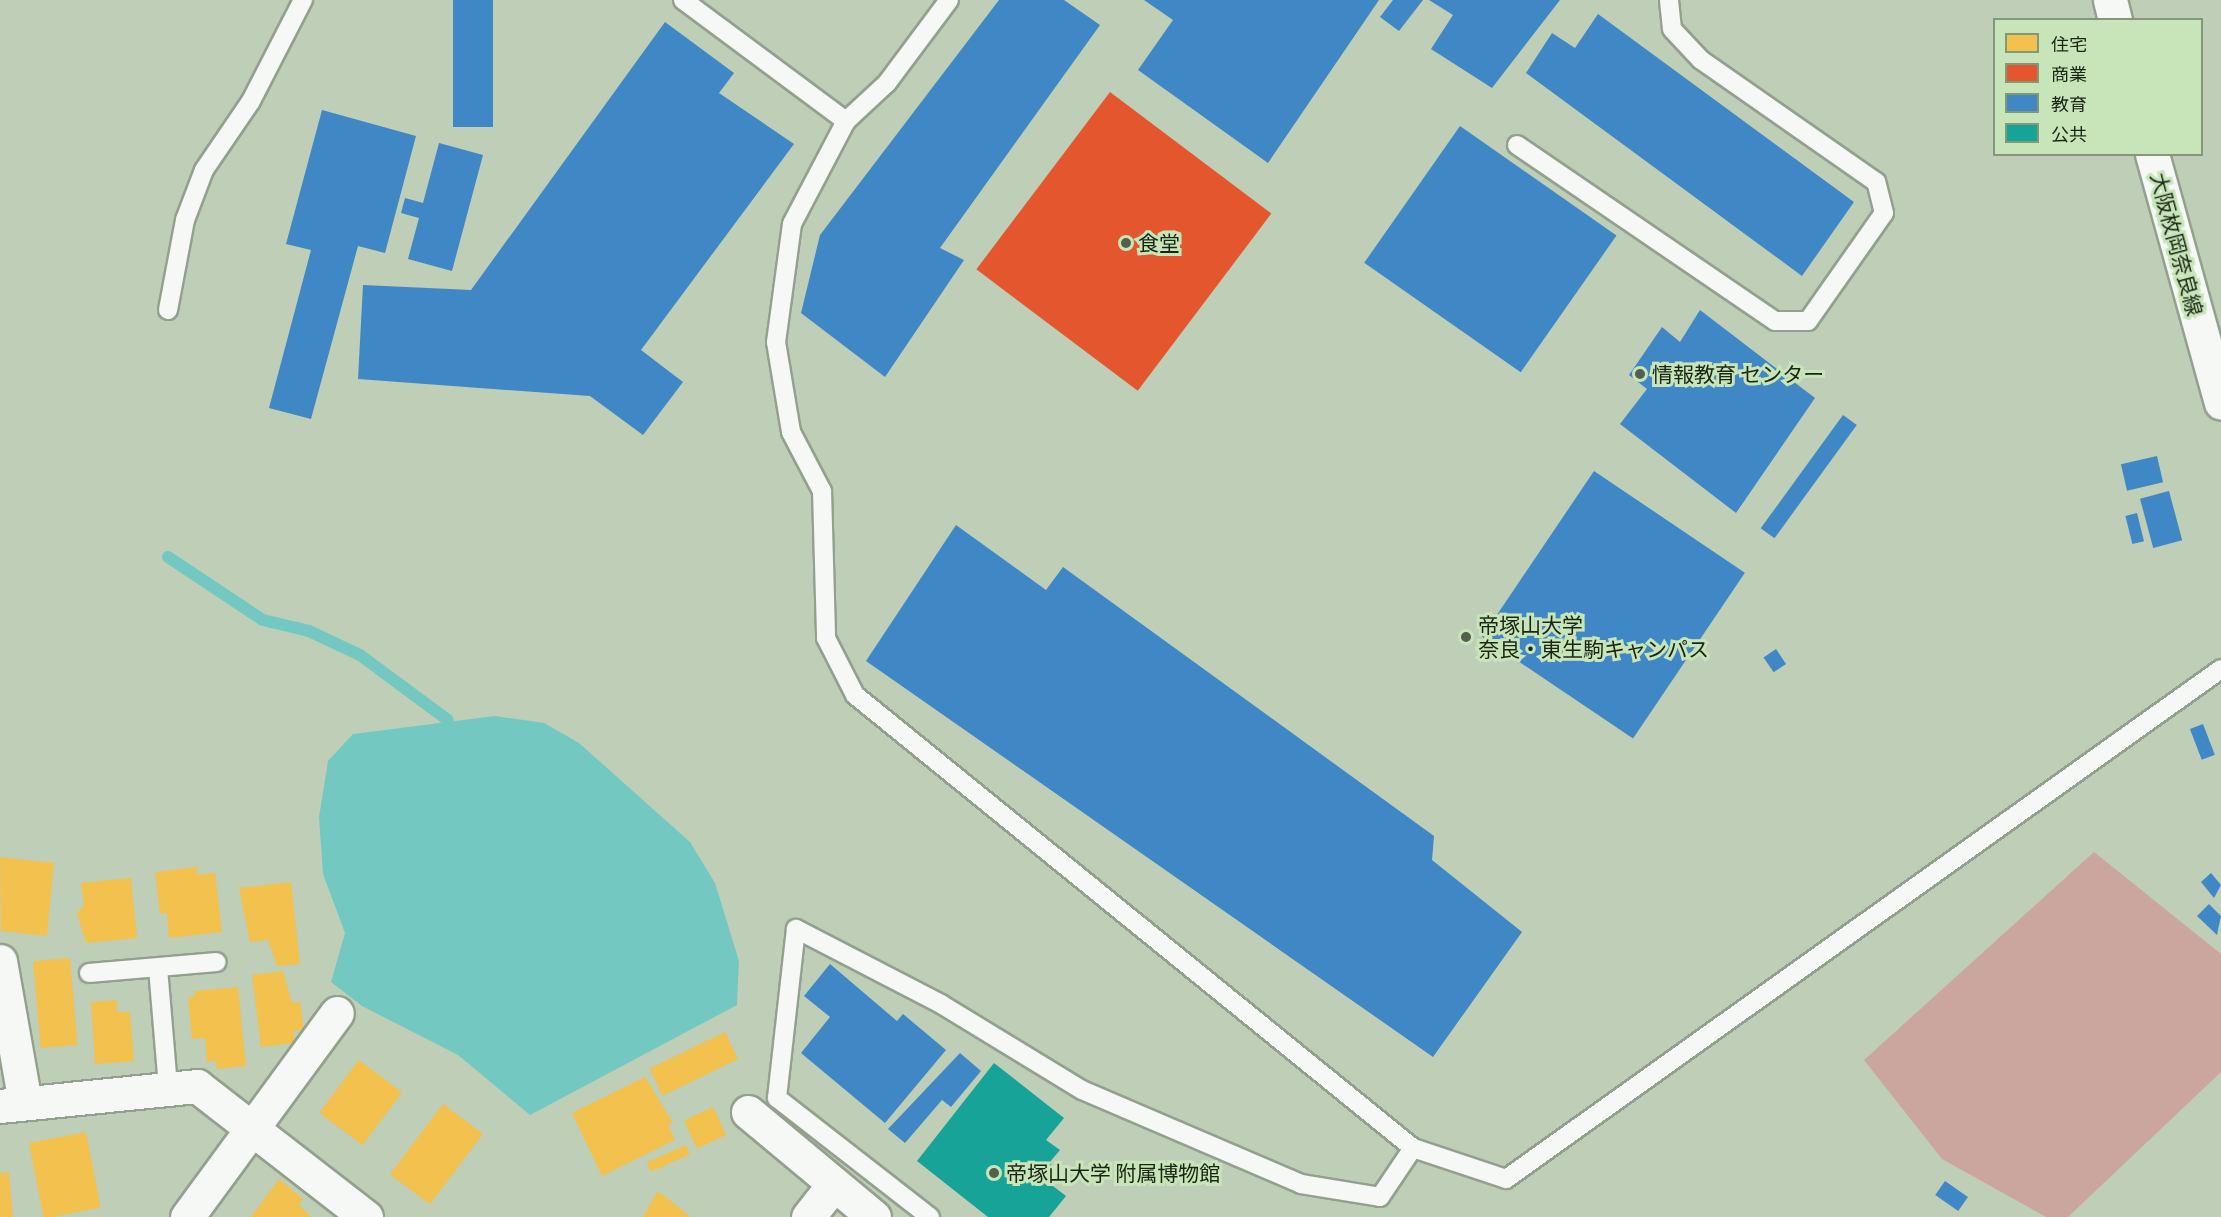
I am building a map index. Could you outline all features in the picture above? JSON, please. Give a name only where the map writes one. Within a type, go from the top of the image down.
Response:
[{"type":"street","points":[[2110,0],[2114,18]]},
{"type":"street","name":"大阪枚岡奈良線","points":[[2153,156],[2221,404]]},
{"type":"street","points":[[0,961],[13,1104],[197,1086],[366,1217]]},
{"type":"street","points":[[188,1217],[255,1131],[337,1013]]},
{"type":"street","points":[[748,1112],[874,1217]]},
{"type":"street","points":[[808,1217],[834,1184]]},
{"type":"lane","points":[[168,310],[185,220],[204,170],[250,101],[303,0]]},
{"type":"lane","points":[[683,0],[846,121]]},
{"type":"lane","points":[[949,0],[887,83],[846,121],[792,224],[776,342],[791,432],[822,491],[826,638],[855,695],[1413,1148],[1506,1179],[2221,669]]},
{"type":"lane","points":[[1516,145],[1775,321],[1808,321],[1884,213],[1876,182],[1701,60],[1672,29],[1669,0]]},
{"type":"lane","points":[[930,1217],[777,1098],[796,929],[941,1004],[1082,1090],[1301,1184],[1380,1197],[1413,1148]]},
{"type":"lane","points":[[89,973],[217,962]]},
{"type":"lane","points":[[158,968],[168,1088]]},
{"type":"shaded area","points":[[2094,852],[2221,954],[2221,1072],[2068,1217],[2046,1217],[1942,1159],[1864,1060]]},
{"type":"water","points":[[495,716],[544,723],[579,743],[690,842],[715,883],[739,961],[737,1005],[530,1115],[458,1055],[362,1006],[331,982],[345,933],[323,874],[319,817],[328,761],[353,734]]},
{"type":"building: 住宅","points":[[0,857],[54,863],[47,936],[1,931]]},
{"type":"building: 住宅","points":[[197,867],[197,875],[215,873],[222,932],[169,938],[167,913],[160,914],[155,872]]},
{"type":"building: 住宅","points":[[131,878],[137,938],[86,943],[77,913],[84,905],[81,883]]},
{"type":"building: 住宅","points":[[291,882],[300,964],[277,966],[268,940],[250,942],[239,888]]},
{"type":"building: 住宅","points":[[70,958],[78,1045],[41,1048],[33,961]]},
{"type":"building: 住宅","points":[[283,971],[292,1003],[300,1002],[304,1029],[293,1031],[295,1043],[261,1047],[252,975]]},
{"type":"building: 住宅","points":[[238,987],[246,1066],[217,1069],[216,1061],[207,1062],[205,1038],[192,1039],[188,997],[195,997],[194,991]]},
{"type":"building: 住宅","points":[[117,1000],[117,1012],[130,1012],[134,1061],[95,1064],[91,1002]]},
{"type":"building: 住宅","points":[[725,1032],[738,1059],[663,1096],[650,1069]]},
{"type":"building: 住宅","points":[[359,1060],[402,1092],[362,1145],[319,1113]]},
{"type":"building: 住宅","points":[[645,1077],[673,1123],[668,1125],[675,1140],[602,1176],[572,1113]]},
{"type":"building: 住宅","points":[[443,1104],[483,1134],[430,1204],[390,1174]]},
{"type":"building: 住宅","points":[[713,1107],[726,1135],[697,1149],[684,1121]]},
{"type":"building: 住宅","points":[[86,1132],[101,1208],[43,1217],[29,1143]]},
{"type":"building: 住宅","points":[[686,1145],[690,1154],[651,1172],[647,1162]]},
{"type":"building: 住宅","points":[[9,1172],[13,1217],[0,1217],[0,1173]]},
{"type":"building: 住宅","points":[[279,1179],[303,1199],[299,1205],[311,1217],[251,1217]]},
{"type":"building: 住宅","points":[[658,1191],[691,1217],[643,1217]]},
{"type":"building: 商業","name":"食堂","points":[[1110,92],[1271,214],[1138,391],[976,269]]},
{"type":"building: 教育","points":[[453,0],[493,0],[493,127],[453,127]]},
{"type":"building: 教育","points":[[999,0],[1064,0],[1100,25],[940,248],[964,260],[885,377],[801,313],[820,235]]},
{"type":"building: 教育","points":[[1144,0],[1379,0],[1268,163],[1138,70],[1173,20]]},
{"type":"building: 教育","points":[[1393,0],[1423,0],[1399,31],[1380,17]]},
{"type":"building: 教育","points":[[1429,0],[1560,0],[1492,88],[1431,49],[1453,15]]},
{"type":"building: 教育","points":[[1598,14],[1854,202],[1802,276],[1526,73],[1552,33],[1575,48]]},
{"type":"building: 教育","points":[[665,22],[734,73],[719,93],[794,144],[641,350],[683,382],[643,435],[590,396],[358,379],[363,285],[471,290]]},
{"type":"building: 教育","points":[[322,110],[416,136],[385,253],[358,246],[311,419],[269,408],[311,250],[286,244]]},
{"type":"building: 教育","points":[[1460,126],[1616,236],[1521,372],[1364,263]]},
{"type":"building: 教育","points":[[439,143],[483,155],[452,271],[408,259],[419,218],[401,213],[405,198],[423,203]]},
{"type":"building: 教育","points":[[1700,310],[1815,398],[1736,513],[1620,424],[1647,389],[1629,375],[1662,327],[1680,342]]},
{"type":"building: 教育","points":[[1843,415],[1857,425],[1774,538],[1761,528]]},
{"type":"building: 教育","points":[[2157,456],[2163,482],[2127,491],[2121,464]]},
{"type":"building: 教育","points":[[1594,471],[1745,573],[1633,739],[1482,637]]},
{"type":"building: 教育","points":[[2169,491],[2182,540],[2153,548],[2140,499]]},
{"type":"building: 教育","points":[[2137,513],[2144,541],[2132,544],[2125,516]]},
{"type":"building: 教育","points":[[956,525],[1046,590],[1063,567],[1434,836],[1432,860],[1522,932],[1433,1057],[866,661]]},
{"type":"building: 教育","points":[[1776,649],[1786,664],[1774,672],[1764,657]]},
{"type":"building: 教育","points":[[2203,724],[2215,755],[2202,760],[2190,729]]},
{"type":"building: 教育","points":[[2211,873],[2221,885],[2214,898],[2201,882]]},
{"type":"building: 教育","points":[[2209,904],[2221,916],[2217,935],[2197,916]]},
{"type":"building: 教育","points":[[830,964],[897,1021],[903,1014],[946,1050],[885,1123],[801,1053],[830,1017],[804,996]]},
{"type":"building: 教育","points":[[960,1053],[981,1071],[951,1107],[942,1100],[905,1143],[888,1129]]},
{"type":"building: 教育","points":[[1945,1181],[1968,1197],[1958,1211],[1935,1195]]},
{"type":"building: 公共","points":[[994,1063],[1064,1118],[1046,1140],[1060,1150],[1049,1163],[1059,1171],[1049,1183],[1066,1196],[1049,1217],[988,1217],[917,1161]]},
{"type":"waterway","points":[[168,557],[263,620],[309,631],[360,655],[448,720]]},
{"type":"place","name":"食堂","points":[[1126,243]]},
{"type":"place","name":"情報教育 センター","points":[[1640,374]]},
{"type":"place","name":"帝塚山大学 奈良・東生駒キャンパス","points":[[1466,637]]},
{"type":"place","name":"帝塚山大学 附属博物館","points":[[994,1173]]}]
